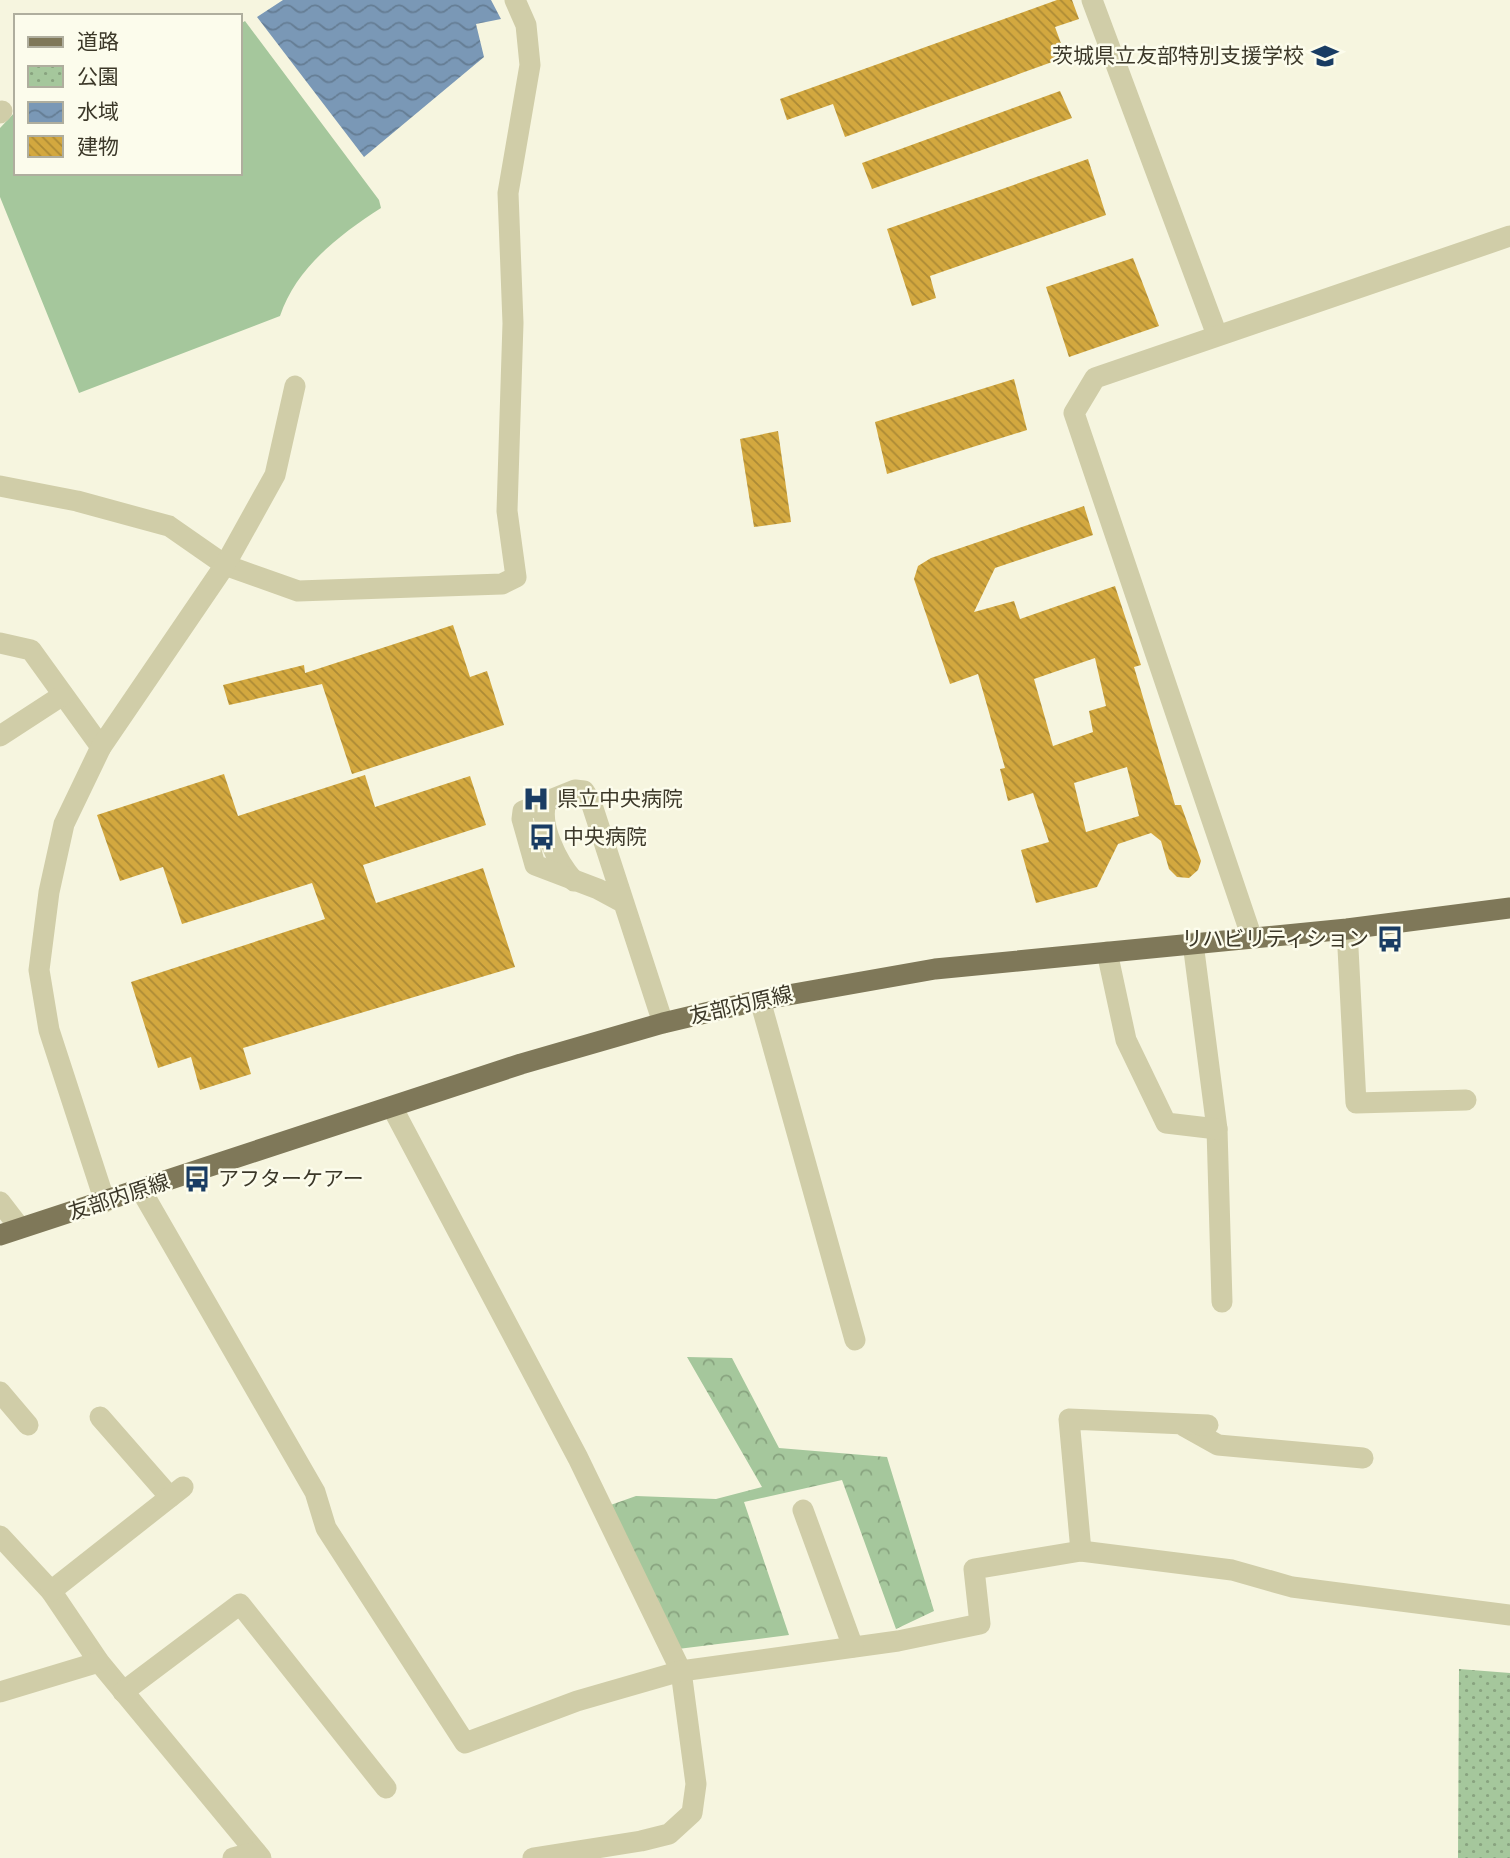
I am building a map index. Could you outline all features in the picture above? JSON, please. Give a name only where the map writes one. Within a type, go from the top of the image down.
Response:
[{"type":"main road","name":"友部内原線","points":[[10,1231],[521,1064],[663,1023],[760,1000],[935,969],[1347,929],[1510,908]]},
{"type":"street","points":[[0,486],[77,501],[169,526],[225,565],[298,591],[502,584],[516,577],[507,512],[513,323],[508,193],[530,65],[526,25],[515,0]]},
{"type":"street","points":[[1092,0],[1217,335]]},
{"type":"street","points":[[1252,938],[1074,413],[1094,379],[1510,236]]},
{"type":"street","points":[[105,1202],[49,1030],[38,970],[49,892],[64,824],[101,747],[225,565],[275,475],[295,386]]},
{"type":"street","points":[[0,643],[31,650],[101,747]]},
{"type":"street","points":[[0,736],[63,695]]},
{"type":"street","points":[[624,903],[574,881],[557,857],[543,813],[547,799],[576,790],[587,795],[624,903],[663,1023]]},
{"type":"street","points":[[1347,929],[1356,1103],[1466,1100]]},
{"type":"street","points":[[1194,943],[1217,1129],[1222,1302]]},
{"type":"street","points":[[1107,951],[1126,1040],[1166,1123],[1217,1129]]},
{"type":"street","points":[[760,1000],[855,1340]]},
{"type":"street","points":[[392,1107],[578,1458],[681,1671],[696,1784],[692,1813],[669,1834],[541,1857]]},
{"type":"street","points":[[141,1190],[315,1492],[327,1528],[465,1743],[577,1701],[681,1671],[853,1647],[980,1624],[974,1569],[1081,1551],[1232,1570],[1292,1587],[1510,1615]]},
{"type":"street","points":[[0,1202],[10,1231]]},
{"type":"street","points":[[0,1392],[28,1424]]},
{"type":"street","points":[[51,1591],[176,1492],[100,1417]]},
{"type":"street","points":[[1081,1551],[1069,1419],[1208,1424]]},
{"type":"street","points":[[1179,1423],[1218,1445],[1363,1458]]},
{"type":"street","points":[[803,1510],[853,1647]]},
{"type":"street","points":[[0,1536],[8,1553],[51,1591],[99,1662],[259,1855]]},
{"type":"street","points":[[123,1692],[240,1604],[386,1787]]},
{"type":"street","points":[[0,1692],[99,1662]]},
{"type":"street","points":[[233,1858],[259,1855]]},
{"type":"green space","points":[[245,21],[379,200],[381,208],[321,254],[297,283],[280,316],[79,393],[0,197],[0,128],[14,113],[14,175],[242,175],[242,23]]},
{"type":"green space","points":[[687,1357],[732,1358],[779,1448],[887,1457],[934,1611],[896,1629],[842,1480],[744,1502],[789,1635],[678,1649],[605,1507],[636,1496],[716,1499],[762,1487]]},
{"type":"green space","points":[[1459,1669],[1510,1673],[1510,1858],[1458,1858]]},
{"type":"water","points":[[283,0],[491,0],[501,19],[476,24],[484,57],[364,157],[257,17]]},
{"type":"building","points":[[1057,0],[1072,0],[1079,19],[1055,27],[1066,57],[845,137],[833,104],[787,120],[780,99]]},
{"type":"building","points":[[1060,91],[1072,118],[872,189],[862,163]]},
{"type":"building","points":[[1088,159],[1106,215],[930,276],[936,298],[912,306],[887,229]]},
{"type":"building","points":[[1133,258],[1159,326],[1069,357],[1046,287]]},
{"type":"building","points":[[1014,379],[1027,430],[887,474],[875,422]]},
{"type":"building","points":[[778,431],[791,522],[754,527],[740,439]]},
{"type":"building","points":[[1084,506],[1093,535],[995,568],[974,612],[1014,601],[1020,619],[1115,586],[1141,665],[1134,667],[1175,805],[1181,805],[1201,861],[1198,870],[1189,878],[1177,877],[1169,869],[1161,841],[1151,833],[1118,844],[1097,887],[1036,903],[1021,850],[1049,842],[1033,793],[1008,801],[1000,769],[1005,768],[978,674],[950,684],[914,579],[918,566],[931,558]],"holes":[[[1095,658],[1106,706],[1089,711],[1093,732],[1053,746],[1034,679]],[[1127,767],[1139,816],[1086,832],[1074,783]]]},
{"type":"building","points":[[453,625],[470,677],[487,671],[504,725],[352,774],[322,684],[229,705],[223,685],[304,665],[305,673]]},
{"type":"building","points":[[224,774],[238,816],[365,775],[375,807],[470,776],[486,825],[363,865],[376,903],[483,868],[515,967],[243,1048],[251,1074],[200,1090],[191,1057],[158,1068],[131,982],[325,919],[312,883],[182,924],[163,867],[120,881],[97,815]]},
{"type":"place","name":"茨城県立友部特別支援学校","points":[[1325,56]]},
{"type":"place","name":"県立中央病院","points":[[536,799]]},
{"type":"place","name":"中央病院","points":[[542,837]]},
{"type":"place","name":"リハビリティション","points":[[1390,939]]},
{"type":"place","name":"アフターケアー","points":[[197,1179]]}]
